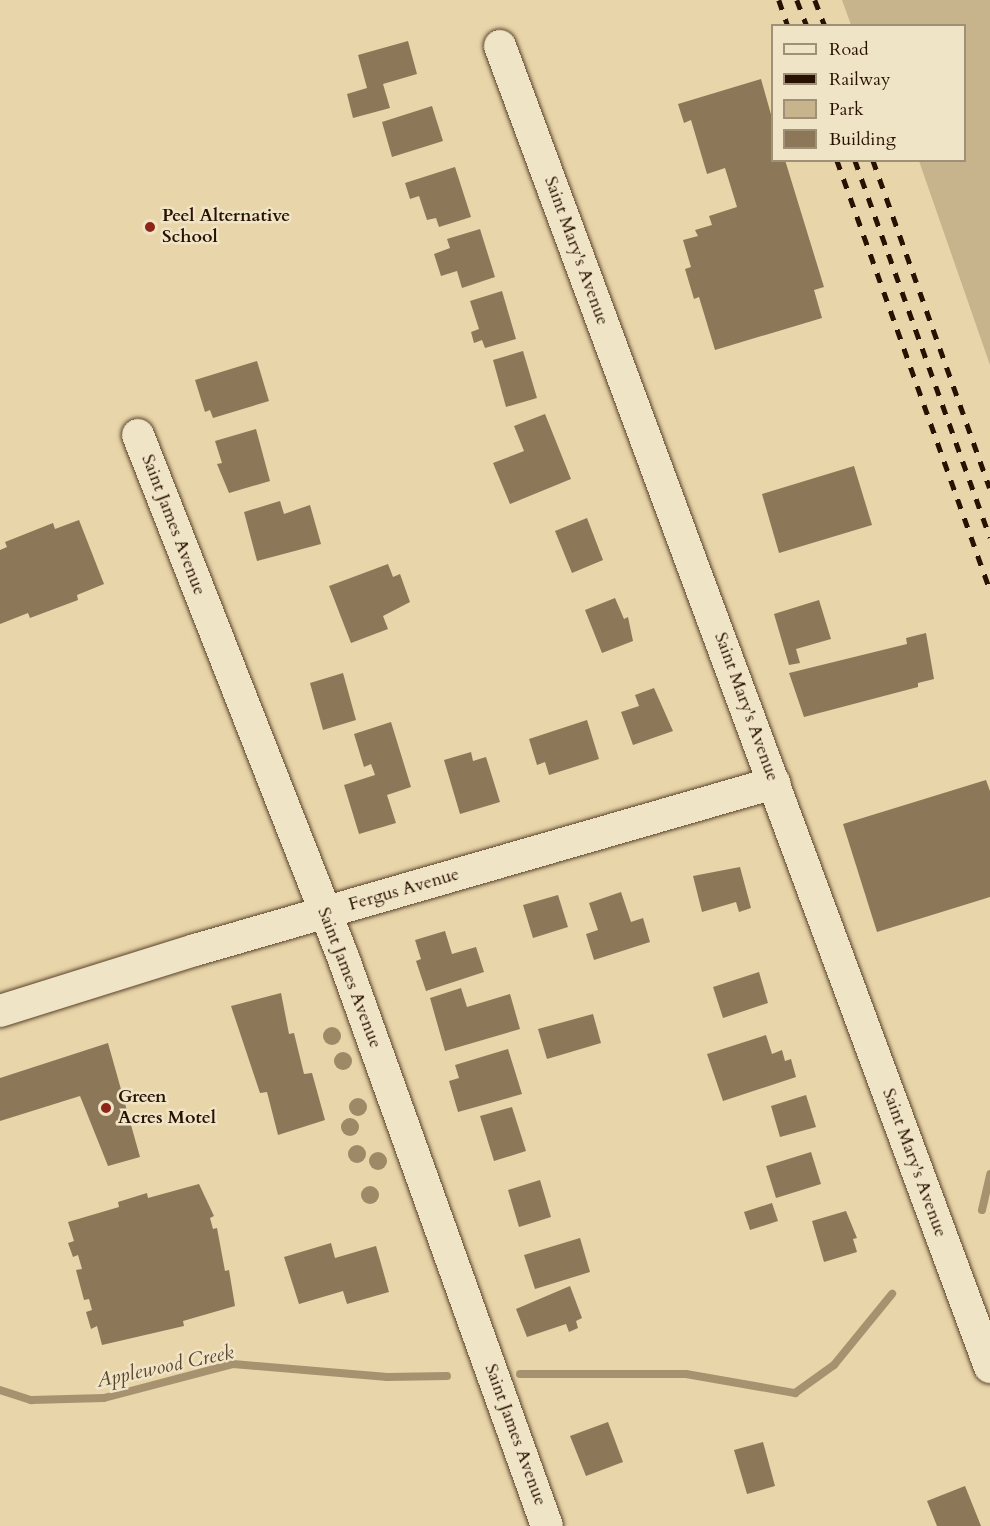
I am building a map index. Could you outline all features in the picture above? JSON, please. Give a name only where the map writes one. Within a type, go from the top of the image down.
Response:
[{"type":"street","name":"Saint Mary's Avenue","points":[[500,46],[990,1368]]},
{"type":"street","name":"Saint James Avenue","points":[[138,435],[324,914],[547,1526]]},
{"type":"street","name":"Fergus Avenue","points":[[0,1011],[774,783]]},
{"type":"green space","points":[[842,0],[990,0],[990,365],[919,162],[966,162],[966,24],[851,24]]},
{"type":"building","points":[[408,41],[417,74],[383,84],[390,108],[353,118],[347,94],[367,88],[358,55]]},
{"type":"building","points":[[761,79],[771,114],[771,162],[786,162],[824,287],[814,290],[822,318],[715,350],[699,297],[694,299],[685,269],[691,267],[683,240],[698,236],[695,230],[712,225],[709,216],[737,207],[725,168],[707,174],[691,120],[684,123],[678,104]]},
{"type":"building","points":[[432,106],[443,141],[392,157],[382,122]]},
{"type":"building","points":[[455,167],[471,217],[439,227],[436,218],[427,220],[419,196],[410,199],[405,183]]},
{"type":"building","points":[[480,229],[495,277],[462,288],[457,271],[441,276],[434,254],[450,248],[447,239]]},
{"type":"building","points":[[502,291],[516,339],[485,348],[482,340],[474,343],[471,332],[479,329],[470,301]]},
{"type":"building","points":[[523,351],[537,398],[506,407],[493,360]]},
{"type":"building","points":[[257,361],[269,401],[213,418],[210,410],[205,412],[195,380]]},
{"type":"building","points":[[545,414],[571,479],[510,504],[493,463],[524,451],[514,426]]},
{"type":"building","points":[[256,429],[270,481],[229,493],[217,464],[222,463],[215,441]]},
{"type":"building","points":[[854,466],[872,525],[779,553],[762,494]]},
{"type":"building","points":[[280,501],[284,514],[310,505],[321,544],[257,561],[244,512]]},
{"type":"building","points":[[587,518],[603,560],[572,573],[555,531]]},
{"type":"building","points":[[79,520],[104,584],[77,595],[78,600],[30,618],[28,613],[0,624],[0,550],[7,547],[5,542],[53,523],[55,529]]},
{"type":"building","points":[[388,564],[393,577],[400,574],[410,602],[383,616],[388,629],[351,643],[329,586]]},
{"type":"building","points":[[615,598],[624,619],[628,617],[633,641],[602,653],[585,610]]},
{"type":"building","points":[[819,600],[831,639],[796,649],[800,663],[789,665],[774,614]]},
{"type":"building","points":[[926,633],[934,679],[918,683],[918,687],[804,717],[789,673],[907,644],[906,638]]},
{"type":"building","points":[[343,673],[356,720],[323,730],[310,683]]},
{"type":"building","points":[[654,688],[673,731],[633,745],[621,712],[639,706],[635,695]]},
{"type":"building","points":[[587,720],[599,759],[549,775],[545,762],[537,765],[529,739]]},
{"type":"building","points":[[391,722],[411,787],[387,795],[396,823],[359,834],[344,785],[375,775],[371,764],[364,767],[354,734]]},
{"type":"building","points":[[471,752],[473,761],[486,757],[500,802],[460,814],[444,760]]},
{"type":"building","points":[[986,780],[990,791],[990,897],[877,932],[843,824]]},
{"type":"building","points":[[740,867],[751,908],[739,912],[736,902],[702,912],[693,876]]},
{"type":"building","points":[[621,892],[631,922],[643,918],[650,942],[594,960],[586,934],[598,930],[589,903]]},
{"type":"building","points":[[558,895],[568,927],[533,938],[523,905]]},
{"type":"building","points":[[445,931],[452,954],[476,947],[484,972],[426,991],[416,961],[421,959],[415,940]]},
{"type":"building","points":[[759,972],[768,1003],[723,1018],[713,987]]},
{"type":"building","points":[[461,988],[467,1007],[510,994],[520,1029],[445,1051],[430,998]]},
{"type":"building","points":[[281,993],[289,1034],[294,1033],[304,1074],[312,1073],[325,1120],[278,1135],[267,1092],[260,1093],[231,1006]]},
{"type":"building","points":[[593,1014],[601,1043],[547,1059],[538,1029]]},
{"type":"building","points":[[766,1035],[772,1054],[782,1050],[785,1061],[791,1059],[796,1077],[723,1101],[707,1054]]},
{"type":"building","name":"Green Acres Motel","points":[[108,1043],[140,1157],[108,1166],[80,1096],[0,1121],[0,1078]]},
{"type":"building","points":[[508,1049],[522,1094],[458,1112],[449,1081],[459,1078],[455,1065]]},
{"type":"building","points":[[806,1095],[816,1127],[780,1137],[771,1106]]},
{"type":"building","points":[[512,1107],[526,1151],[494,1161],[480,1116]]},
{"type":"building","points":[[811,1152],[821,1184],[776,1198],[766,1166]]},
{"type":"building","points":[[540,1180],[551,1217],[519,1227],[508,1190]]},
{"type":"building","points":[[199,1184],[214,1216],[210,1218],[213,1229],[217,1228],[225,1271],[229,1270],[235,1306],[183,1321],[184,1326],[102,1345],[97,1326],[91,1329],[86,1312],[92,1310],[89,1299],[84,1300],[76,1270],[82,1269],[78,1255],[73,1257],[68,1243],[74,1241],[68,1222],[119,1207],[118,1202],[147,1193],[148,1198]]},
{"type":"building","points":[[772,1203],[778,1221],[750,1230],[744,1212]]},
{"type":"building","points":[[846,1211],[857,1238],[853,1239],[857,1252],[824,1262],[812,1221]]},
{"type":"building","points":[[580,1238],[590,1272],[535,1289],[524,1255]]},
{"type":"building","points":[[331,1243],[335,1258],[376,1246],[389,1292],[347,1304],[343,1291],[299,1304],[284,1257]]},
{"type":"building","points":[[570,1286],[582,1318],[576,1321],[578,1328],[569,1332],[566,1324],[527,1337],[516,1309]]},
{"type":"building","points":[[608,1422],[623,1462],[586,1476],[570,1436]]},
{"type":"building","points":[[763,1442],[775,1486],[747,1494],[734,1450]]},
{"type":"building","points":[[965,1486],[981,1526],[937,1526],[927,1501]]},
{"type":"waterway","name":"Applewood Creek","points":[[982,1210],[990,1174]]},
{"type":"waterway","name":"Applewood Creek","points":[[520,1374],[686,1374],[795,1393],[834,1365],[892,1294]]},
{"type":"waterway","name":"Applewood Creek","points":[[0,1390],[31,1400],[104,1398],[233,1364],[387,1377],[447,1376]]},
{"type":"railway","points":[[779,0],[787,24]]},
{"type":"railway","points":[[797,0],[806,24]]},
{"type":"railway","points":[[815,0],[824,24]]},
{"type":"railway","points":[[838,162],[990,590]]},
{"type":"railway","points":[[856,162],[990,538]]},
{"type":"railway","points":[[874,162],[990,488]]},
{"type":"place","name":"Peel Alternative School","points":[[150,227]]},
{"type":"place","name":"Green Acres Motel","points":[[106,1108]]}]
